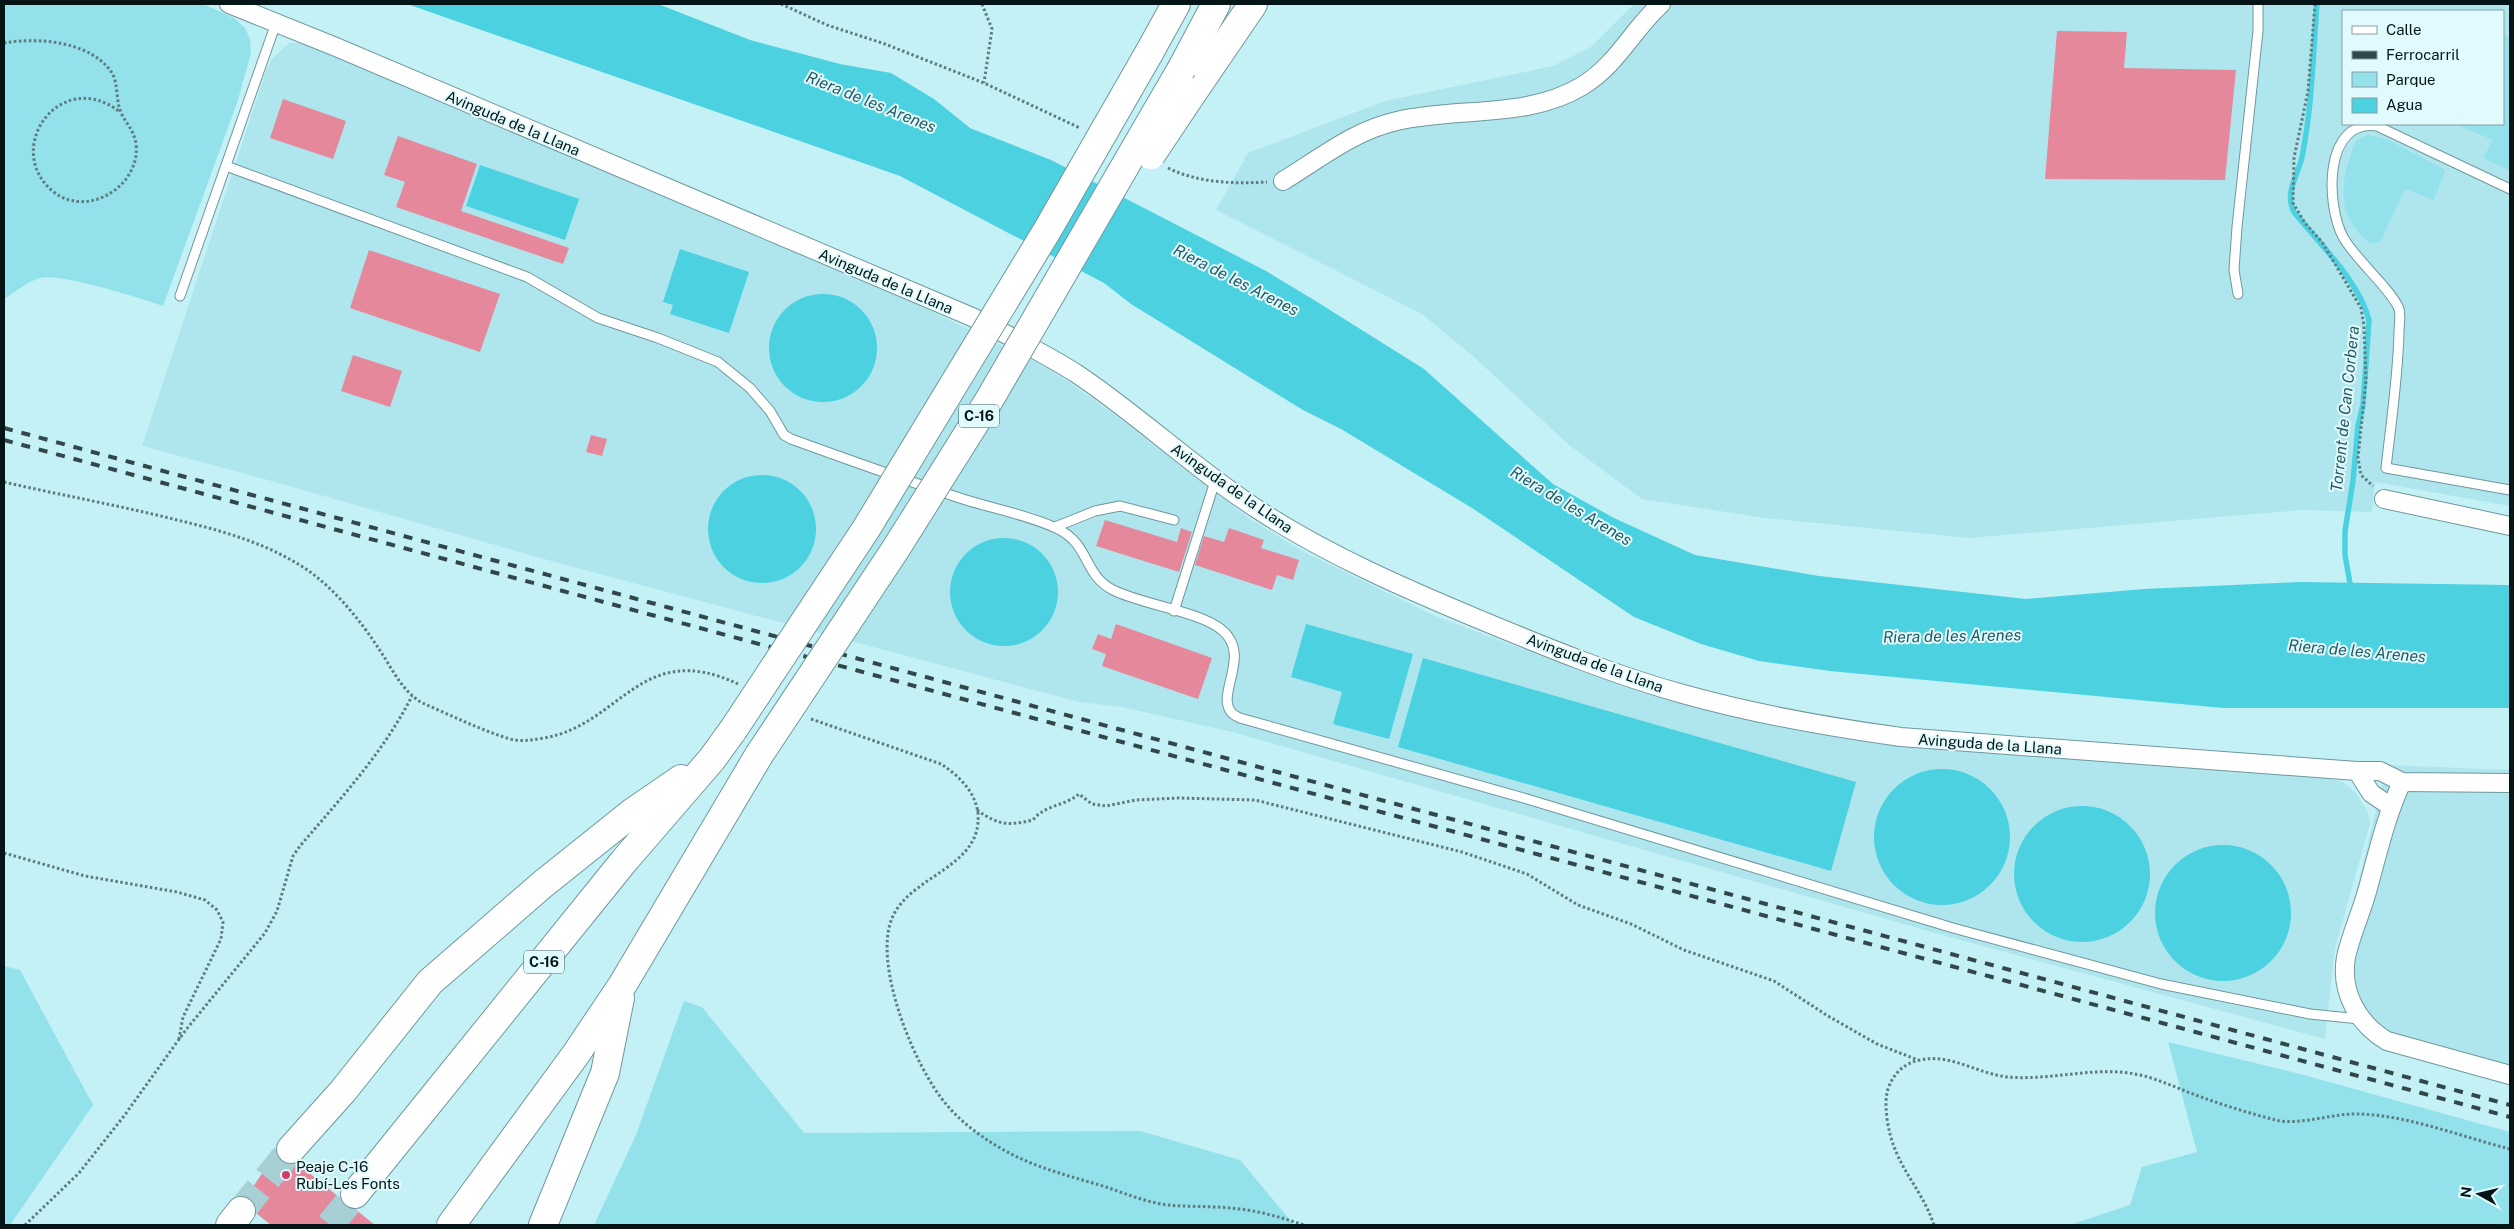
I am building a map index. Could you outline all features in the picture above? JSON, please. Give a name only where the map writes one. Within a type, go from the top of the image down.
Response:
[{"type":"highway","name":"C-16","points":[[355,1194],[624,862],[712,759],[733,730],[866,529],[1048,229],[1176,4]]},
{"type":"highway","name":"C-16","points":[[451,1225],[576,1054],[623,984],[759,755],[895,550],[988,402],[1182,68],[1216,4]]},
{"type":"highway","points":[[1070,261],[1106,222],[1253,4]]},
{"type":"highway","name":"C-16","points":[[291,1149],[343,1091],[430,982],[543,884],[633,812],[712,759]]},
{"type":"highway","name":"C-16","points":[[543,1225],[605,1072],[623,984]]},
{"type":"street","name":"Avinguda de la Llana","points":[[229,4],[972,317],[1043,353],[1078,375],[1257,509],[1298,534],[1386,579],[1599,667],[1681,694],[1749,711],[1834,728],[1902,737],[2357,771],[2380,771],[2402,782],[2510,783]]},
{"type":"street","points":[[1284,181],[1367,130],[1396,121],[1529,105],[1566,95],[1583,85],[1613,60],[1661,4]]},
{"type":"street","points":[[2384,499],[2510,526]]},
{"type":"street","points":[[2357,771],[2371,792],[2391,807]]},
{"type":"street","points":[[2402,782],[2391,807],[2346,958],[2348,988],[2360,1019],[2372,1032],[2387,1041],[2510,1074]]},
{"type":"lane","points":[[2238,294],[2234,270],[2258,31],[2258,4]]},
{"type":"lane","points":[[180,296],[276,23]]},
{"type":"lane","points":[[2510,189],[2377,126],[2366,125],[2355,127],[2346,134],[2336,153],[2332,207],[2350,250],[2399,309],[2399,345],[2386,468],[2510,490]]},
{"type":"lane","points":[[226,166],[526,277],[598,318],[658,338],[718,362],[750,388],[770,411],[784,435],[791,439],[966,500],[1055,527],[1079,543],[1093,574],[1101,582],[1127,596],[1210,623],[1222,630],[1230,639],[1235,657],[1227,702],[1231,712],[1259,725],[1527,799],[1953,928],[2161,984],[2310,1014],[2360,1019]]},
{"type":"lane","points":[[1174,611],[1216,478]]},
{"type":"lane","points":[[1055,527],[1095,511],[1120,506],[1174,520]]},
{"type":"path","points":[[781,4],[827,25],[885,44],[984,83],[1085,131]]},
{"type":"path","points":[[982,4],[990,19],[992,29],[984,83]]},
{"type":"path","points":[[2315,4],[2308,91],[2294,158],[2293,203],[2305,223],[2322,242],[2361,308],[2366,344],[2366,389],[2358,458],[2361,475],[2384,499]]},
{"type":"path","points":[[4,43],[53,41],[75,47],[104,63],[113,75],[120,112],[130,124],[136,144],[133,169],[122,186],[96,201],[76,201],[57,194],[44,182],[36,170],[33,157],[38,125],[58,104],[74,98],[99,99],[120,112]]},
{"type":"path","points":[[1163,166],[1208,181],[1226,183],[1284,181]]},
{"type":"path","points":[[25,1225],[56,1198],[85,1166],[179,1040],[265,933],[277,911],[294,856],[300,846],[376,756],[397,725],[412,696]]},
{"type":"path","points":[[977,810],[993,822],[1014,825],[1033,820],[1036,816],[1050,808],[1070,802],[1079,794],[1092,804],[1106,806],[1136,800],[1178,798],[1255,800],[1462,852],[1527,874],[1578,905],[1631,924],[1684,950],[1774,980],[1828,1016],[1877,1044],[1918,1060]]},
{"type":"path","points":[[4,852],[85,876],[185,894],[205,900],[217,910],[223,922],[221,939],[182,1017],[179,1040]]},
{"type":"path","points":[[1934,1225],[1924,1203],[1896,1156],[1886,1112],[1886,1098],[1893,1077],[1901,1068],[1918,1060],[1940,1059],[1993,1074],[2030,1078],[2096,1072],[2127,1073],[2140,1075],[2204,1098],[2280,1121],[2291,1122],[2336,1115],[2373,1115],[2436,1129],[2510,1149]]},
{"type":"shaded area","points":[[1634,4],[2510,4],[2510,506],[2375,482],[2372,512],[2304,510],[1969,538],[1765,518],[1642,499],[1569,445],[1474,357],[1422,314],[1216,210],[1248,153],[1385,101],[1553,66],[1591,47]]},
{"type":"shaded area","points":[[289,43],[302,43],[882,287],[1052,370],[1123,421],[1250,519],[1304,552],[1433,615],[1572,668],[1671,701],[1779,727],[1874,743],[2322,777],[2343,782],[2355,792],[2368,812],[2370,824],[2335,948],[2325,1039],[1935,933],[1232,732],[1122,707],[1079,702],[551,561],[142,446],[266,71],[271,60]]},
{"type":"shaded area","points":[[2387,765],[2510,770],[2510,1081],[2379,1047],[2344,1009],[2343,976],[2346,933]]},
{"type":"green space","points":[[4,4],[203,4],[234,18],[245,28],[250,39],[251,53],[238,100],[163,306],[101,287],[51,277],[35,280],[4,299]]},
{"type":"green space","points":[[2504,35],[2510,38],[2510,171],[2483,158],[2493,140],[2458,125],[2504,125]]},
{"type":"green space","points":[[2367,135],[2387,139],[2445,170],[2434,200],[2405,189],[2380,242],[2371,244],[2359,233],[2351,221],[2346,209],[2344,196],[2346,169],[2356,141]]},
{"type":"green space","points":[[4,966],[20,970],[93,1105],[10,1225],[4,1225]]},
{"type":"green space","points":[[684,1001],[702,1007],[804,1133],[1140,1131],[1240,1160],[1294,1225],[594,1225],[636,1135]]},
{"type":"green space","points":[[2168,1042],[2300,1074],[2510,1132],[2510,1225],[2070,1225],[2130,1205],[2142,1167],[2197,1152]]},
{"type":"water","name":"Riera de les Arenes","points":[[407,4],[658,4],[750,40],[840,64],[891,73],[934,99],[970,128],[1051,160],[1266,271],[1424,369],[1553,484],[1614,518],[1695,555],[1819,576],[2026,599],[2144,589],[2300,582],[2510,585],[2510,708],[2223,708],[1830,671],[1759,661],[1701,644],[1634,617],[1472,508],[1341,429],[1303,410],[1131,304],[1104,283],[900,176]]},
{"type":"water","points":[[480,165],[579,199],[565,240],[466,206]]},
{"type":"water","points":[[680,249],[749,272],[729,333],[670,314],[673,305],[663,302]]},
{"type":"water","points":[[823,294],[844,298],[861,310],[873,327],[877,348],[873,369],[861,386],[844,398],[823,402],[802,398],[785,386],[773,369],[769,348],[773,327],[785,310],[802,298]]},
{"type":"water","points":[[762,475],[783,479],[800,491],[812,508],[816,529],[812,550],[800,567],[783,579],[762,583],[741,579],[724,567],[712,550],[708,529],[712,508],[724,491],[741,479]]},
{"type":"water","points":[[1004,538],[1025,542],[1042,554],[1054,571],[1058,592],[1054,613],[1042,630],[1025,642],[1004,646],[983,642],[966,630],[954,613],[950,592],[954,571],[966,554],[983,542]]},
{"type":"water","points":[[1306,624],[1413,654],[1389,739],[1333,724],[1342,692],[1291,677]]},
{"type":"water","points":[[1423,658],[1856,782],[1831,871],[1398,747]]},
{"type":"water","points":[[1942,769],[1968,774],[1980,780],[1990,789],[1999,799],[2005,811],[2010,837],[2005,863],[1999,875],[1990,885],[1980,894],[1968,900],[1942,905],[1916,900],[1904,894],[1894,885],[1885,875],[1879,863],[1874,837],[1879,811],[1885,799],[1894,789],[1904,780],[1916,774]]},
{"type":"water","points":[[2082,806],[2108,811],[2120,817],[2130,826],[2139,836],[2145,848],[2150,874],[2145,900],[2139,912],[2130,922],[2120,931],[2108,937],[2082,942],[2056,937],[2044,931],[2034,922],[2025,912],[2019,900],[2014,874],[2019,848],[2025,836],[2034,826],[2044,817],[2056,811]]},
{"type":"water","points":[[2223,845],[2249,850],[2261,856],[2271,865],[2280,875],[2286,887],[2291,913],[2286,939],[2280,951],[2271,961],[2261,970],[2249,976],[2223,981],[2197,976],[2185,970],[2175,961],[2166,951],[2160,939],[2155,913],[2160,887],[2166,875],[2175,865],[2185,856],[2197,850]]},
{"type":"building","points":[[2057,31],[2127,32],[2124,68],[2236,70],[2225,180],[2045,179]]},
{"type":"building","points":[[283,99],[346,121],[333,159],[270,138]]},
{"type":"building","points":[[398,136],[477,164],[461,211],[569,248],[563,264],[396,207],[405,182],[384,175]]},
{"type":"building","points":[[369,250],[500,294],[480,352],[350,308]]},
{"type":"building","points":[[353,355],[402,371],[390,407],[341,391]]},
{"type":"building","points":[[591,435],[607,439],[602,456],[586,452]]},
{"type":"building","points":[[1105,520],[1177,542],[1181,528],[1192,532],[1179,572],[1096,546]]},
{"type":"building","points":[[1229,528],[1264,540],[1261,548],[1299,560],[1293,580],[1277,575],[1272,590],[1195,565],[1204,536],[1224,542]]},
{"type":"building","points":[[1116,624],[1212,658],[1198,699],[1102,666],[1106,654],[1092,649],[1098,634],[1111,639]]},
{"type":"building","name":"Peaje C-16 Rubí-Les Fonts","points":[[276,1153],[280,1160],[287,1164],[297,1163],[340,1198],[346,1206],[355,1209],[375,1225],[271,1225],[256,1213],[255,1205],[246,1197]]},
{"type":"waterway","name":"Torrent de Can Corbera","points":[[2317,4],[2308,119],[2302,157],[2290,198],[2294,212],[2347,277],[2364,305],[2369,320],[2363,405],[2358,426],[2353,481],[2345,531],[2345,555],[2351,589]]},
{"type":"tunnel","points":[[241,1211],[291,1149]]},
{"type":"tunnel","points":[[330,1225],[355,1194]]},
{"type":"railway","points":[[4,428],[2510,1105]]},
{"type":"railway","points":[[4,440],[2510,1117]]},
{"type":"place","name":"Peaje C-16 Rubí-Les Fonts","points":[[286,1175]]}]
